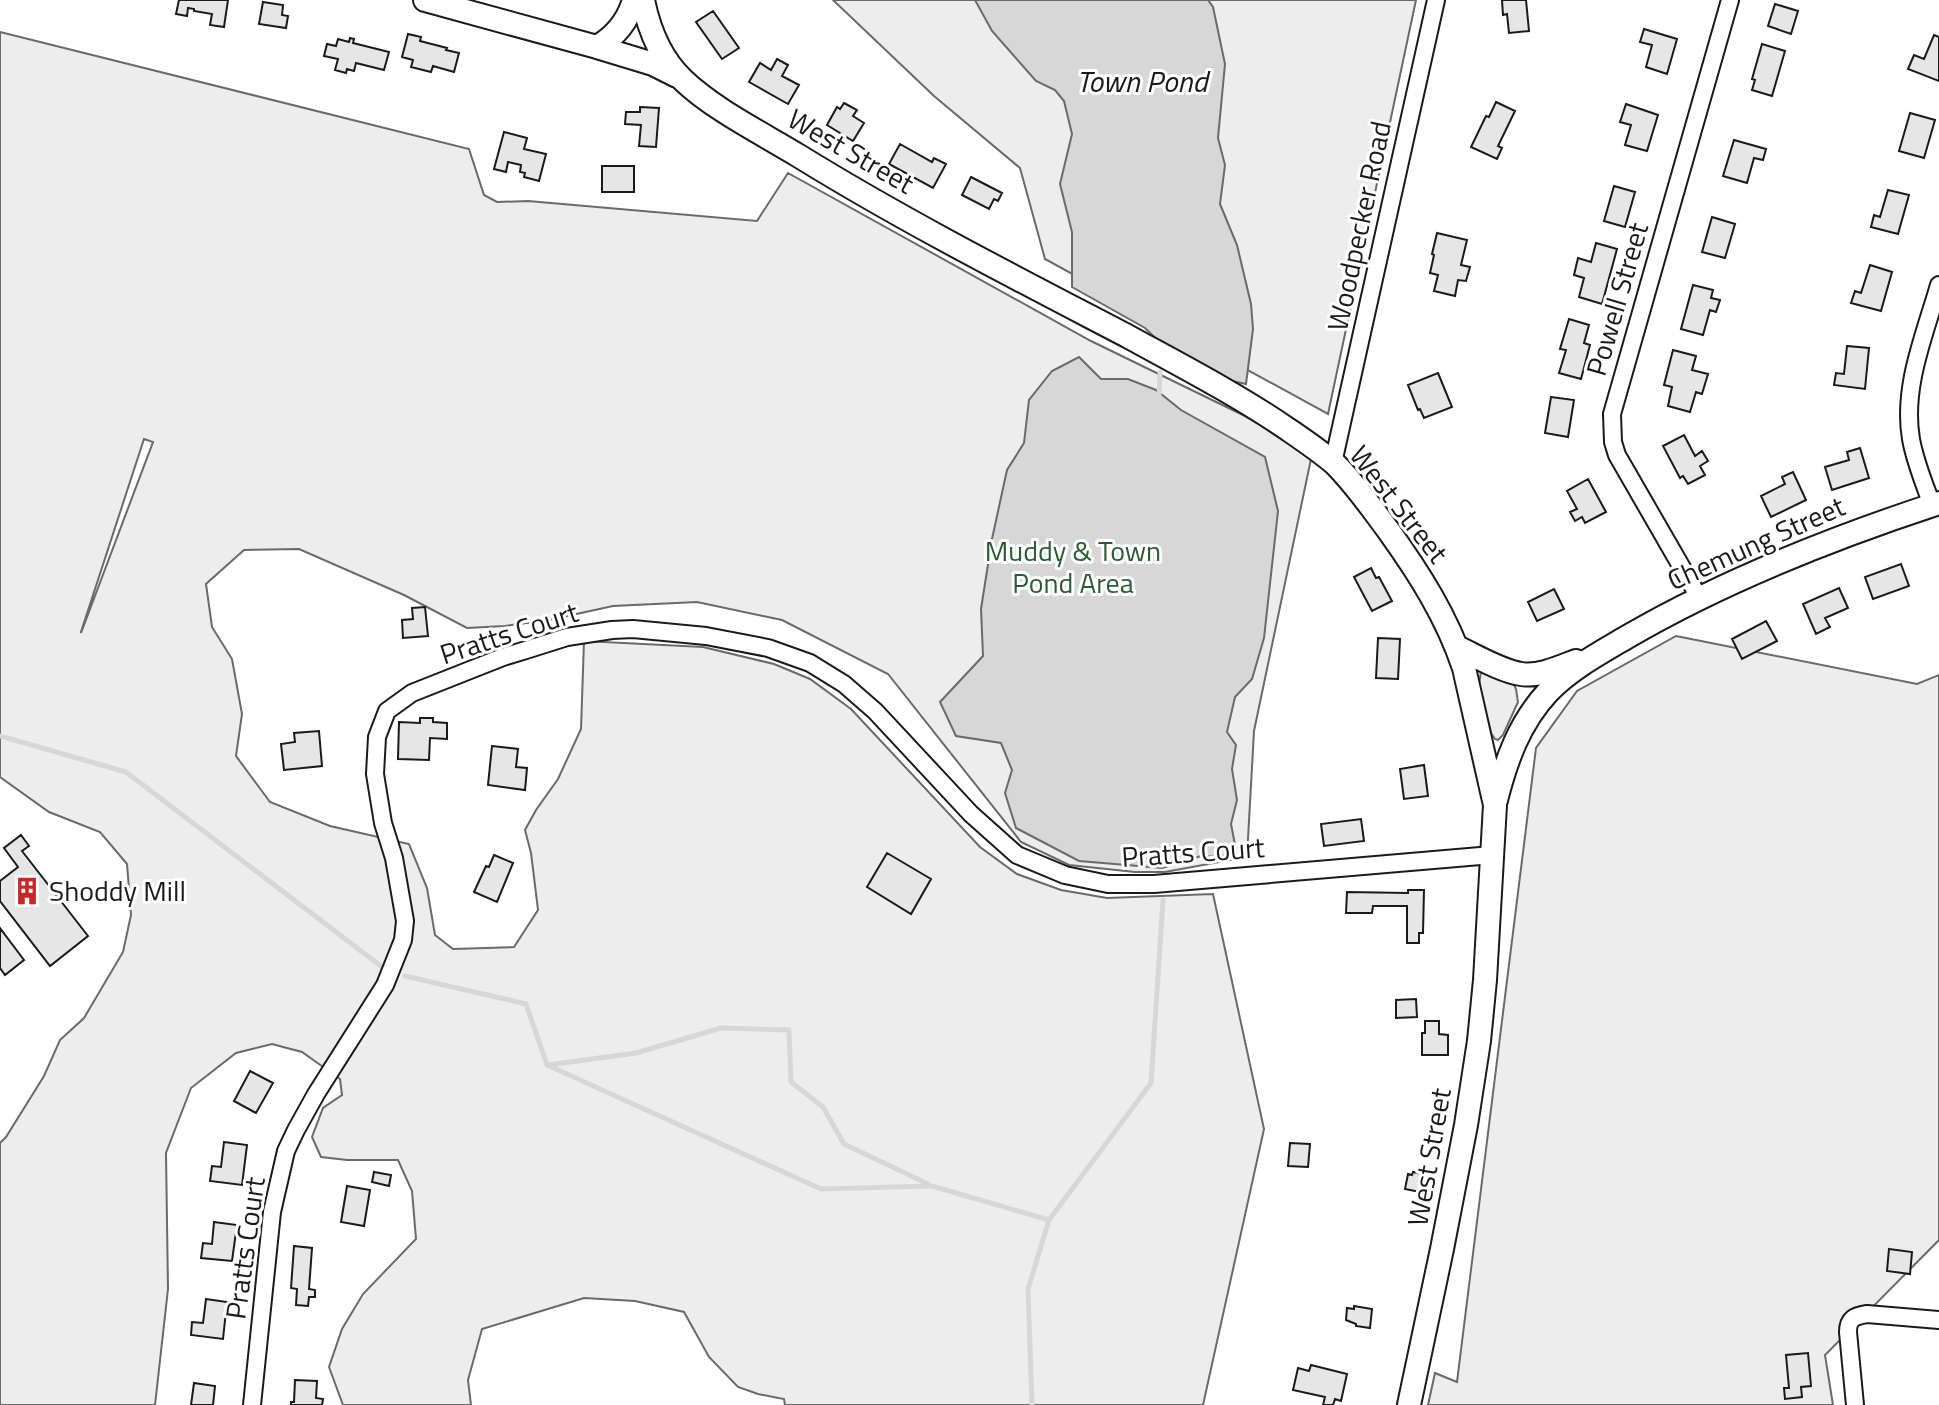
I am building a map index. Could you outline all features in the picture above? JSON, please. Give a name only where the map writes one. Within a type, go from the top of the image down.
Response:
[{"type":"street","points":[[425,0],[653,64],[682,79]]},
{"type":"street","points":[[597,47],[621,28],[634,0]]},
{"type":"street","name":"West Street","points":[[643,0],[655,41],[669,64],[701,95],[821,170],[962,249],[1202,376],[1271,418],[1333,463],[1368,503],[1410,561],[1439,609],[1457,647],[1495,805],[1485,980],[1473,1083],[1409,1405]]},
{"type":"street","name":"Woodpecker Road","points":[[1333,463],[1436,0]]},
{"type":"street","name":"Powell Street","points":[[1700,599],[1617,455],[1612,414],[1730,0]]},
{"type":"street","points":[[1935,504],[1911,440],[1909,403],[1939,285]]},
{"type":"street","name":"Chemung Street","points":[[1495,805],[1510,754],[1519,732],[1532,713],[1560,681],[1603,651],[1700,599],[1805,551],[1935,504]]},
{"type":"street","name":"Pratts Court","points":[[252,1405],[272,1212],[286,1151],[316,1094],[385,985],[403,940],[405,921],[375,774],[377,737],[387,711],[412,693],[503,657],[567,637],[633,629],[706,636],[768,648],[826,672],[875,711],[971,814],[1017,855],[1065,875],[1108,884],[1154,884],[1492,855]]},
{"type":"street","name":"Chemung Street","points":[[1457,647],[1522,674],[1554,669],[1603,651]]},
{"type":"street","points":[[1855,1405],[1848,1332],[1851,1319],[1867,1314],[1939,1320]]},
{"type":"shaded area","points":[[833,0],[1416,0],[1328,414],[1045,259],[1020,168],[934,96]]},
{"type":"shaded area","points":[[0,32],[469,149],[484,195],[497,202],[528,201],[757,221],[788,173],[1091,341],[1295,443],[1311,459],[1254,731],[1247,857],[1165,872],[1135,872],[1069,865],[1021,842],[888,674],[782,620],[697,602],[613,606],[549,620],[467,628],[404,595],[299,549],[244,550],[206,584],[212,627],[232,659],[242,714],[236,756],[270,802],[330,826],[409,844],[427,888],[435,935],[453,949],[514,947],[538,910],[525,830],[558,779],[581,729],[584,641],[703,647],[774,664],[810,679],[851,709],[980,847],[1017,874],[1061,890],[1107,898],[1213,894],[1264,1129],[1203,1405],[785,1405],[784,1399],[738,1387],[709,1357],[684,1312],[635,1301],[584,1298],[482,1329],[468,1380],[471,1405],[343,1405],[329,1367],[342,1329],[363,1294],[416,1239],[412,1191],[398,1160],[321,1157],[312,1137],[323,1108],[342,1095],[340,1079],[302,1052],[272,1044],[236,1053],[191,1088],[166,1153],[168,1289],[155,1405],[0,1405],[0,1143],[44,1076],[60,1040],[84,1018],[123,952],[131,915],[127,864],[100,832],[49,812],[0,777]],"holes":[[[144,439],[153,442],[81,633]]]},
{"type":"shaded area","points":[[1676,636],[1917,684],[1939,675],[1939,1240],[1825,1355],[1833,1405],[1428,1405],[1435,1373],[1457,1382],[1536,748],[1577,691]]},
{"type":"shaded area","points":[[1481,671],[1513,683],[1516,689],[1518,702],[1498,740],[1491,733],[1479,685]]},
{"type":"water","name":"Town Pond","points":[[975,0],[1208,0],[1213,7],[1225,64],[1218,138],[1225,165],[1220,204],[1237,245],[1251,304],[1253,329],[1246,384],[1227,380],[1170,352],[1145,328],[1072,287],[1072,232],[1060,184],[1072,134],[1064,101],[1055,90],[1036,81],[992,31]]},
{"type":"water","points":[[1079,357],[1101,379],[1128,379],[1156,390],[1181,410],[1265,457],[1278,511],[1264,638],[1252,679],[1235,697],[1227,732],[1236,745],[1232,769],[1237,800],[1231,824],[1236,850],[1221,857],[1201,856],[1162,868],[1079,861],[1016,828],[1005,793],[1012,770],[1001,743],[956,736],[940,702],[983,656],[981,609],[992,539],[1007,470],[1024,443],[1029,400],[1052,371]]},
{"type":"building","points":[[179,0],[228,0],[224,27],[210,25],[212,14],[194,9],[188,8],[187,16],[176,14]]},
{"type":"building","points":[[1502,0],[1526,0],[1529,31],[1509,33]]},
{"type":"building","points":[[263,2],[283,5],[282,15],[288,16],[286,28],[259,24]]},
{"type":"building","points":[[1775,4],[1798,11],[1791,34],[1768,26]]},
{"type":"building","points":[[713,11],[739,48],[722,59],[696,22]]},
{"type":"building","points":[[1644,29],[1677,39],[1667,74],[1646,67],[1652,45],[1640,42]]},
{"type":"building","points":[[408,34],[459,53],[454,72],[433,66],[431,72],[411,67],[413,60],[402,57]]},
{"type":"building","points":[[1934,35],[1939,37],[1939,81],[1908,69],[1914,55],[1924,59]]},
{"type":"building","points":[[350,38],[354,39],[353,43],[389,52],[384,70],[356,63],[354,71],[347,69],[346,73],[335,70],[338,59],[324,56],[327,44],[336,46],[338,39],[349,42]]},
{"type":"building","points":[[1762,44],[1785,51],[1772,96],[1752,90]]},
{"type":"building","points":[[777,59],[788,65],[782,76],[799,85],[788,104],[749,82],[760,63],[771,70]]},
{"type":"building","points":[[1496,102],[1515,111],[1498,146],[1502,148],[1497,159],[1471,147]]},
{"type":"building","points":[[844,103],[857,110],[853,116],[864,123],[853,141],[827,125],[837,107],[840,109]]},
{"type":"building","points":[[1626,104],[1658,115],[1647,151],[1625,145],[1631,125],[1620,122]]},
{"type":"building","points":[[640,107],[659,108],[656,147],[639,146],[641,125],[625,124],[626,112],[640,112]]},
{"type":"building","points":[[1910,113],[1935,120],[1924,158],[1899,151]]},
{"type":"building","points":[[504,132],[527,138],[524,149],[546,154],[539,181],[524,177],[525,173],[520,172],[521,165],[508,162],[506,172],[494,169]]},
{"type":"building","points":[[1734,140],[1766,149],[1763,160],[1754,158],[1747,183],[1723,176]]},
{"type":"building","points":[[900,144],[932,162],[934,158],[946,164],[933,188],[889,164]]},
{"type":"building","points":[[602,166],[634,166],[634,192],[602,192]]},
{"type":"building","points":[[971,177],[1002,193],[998,201],[994,199],[989,209],[962,195]]},
{"type":"building","points":[[1614,186],[1635,192],[1625,227],[1604,221]]},
{"type":"building","points":[[1888,190],[1909,195],[1898,234],[1871,227],[1874,215],[1880,217]]},
{"type":"building","points":[[1712,217],[1735,224],[1725,258],[1702,252]]},
{"type":"building","points":[[1437,233],[1467,240],[1461,265],[1470,267],[1466,281],[1458,280],[1455,296],[1434,291],[1438,275],[1430,273]]},
{"type":"building","points":[[1596,243],[1617,249],[1602,304],[1579,297],[1584,278],[1574,275],[1578,258],[1591,262]]},
{"type":"building","points":[[1870,265],[1892,272],[1881,311],[1851,303],[1855,291],[1861,293]]},
{"type":"building","points":[[1693,285],[1713,290],[1711,298],[1720,300],[1716,312],[1710,310],[1703,335],[1681,329]]},
{"type":"building","points":[[1569,319],[1589,325],[1584,343],[1590,345],[1581,379],[1559,373],[1566,350],[1560,349]]},
{"type":"building","points":[[1847,346],[1869,348],[1865,389],[1834,385],[1836,373],[1844,374]]},
{"type":"building","points":[[1673,350],[1696,356],[1692,370],[1708,374],[1702,394],[1696,392],[1690,412],[1668,406],[1672,387],[1664,385]]},
{"type":"building","points":[[1438,373],[1452,407],[1424,418],[1408,385]]},
{"type":"building","points":[[1551,397],[1574,400],[1568,437],[1545,433]]},
{"type":"building","points":[[1684,435],[1695,456],[1702,451],[1708,461],[1700,466],[1705,475],[1688,484],[1683,476],[1680,478],[1663,446]]},
{"type":"building","points":[[1860,448],[1869,478],[1832,490],[1825,467],[1849,460],[1847,452]]},
{"type":"building","points":[[1793,472],[1806,500],[1771,517],[1761,496],[1785,484],[1782,477]]},
{"type":"building","points":[[1588,479],[1606,512],[1585,523],[1582,517],[1575,521],[1570,512],[1577,509],[1567,491]]},
{"type":"building","points":[[1901,564],[1909,586],[1873,599],[1865,577]]},
{"type":"building","points":[[1371,568],[1392,601],[1372,611],[1354,577]]},
{"type":"building","points":[[1839,588],[1848,608],[1825,618],[1830,627],[1816,634],[1803,604]]},
{"type":"building","points":[[1554,589],[1564,609],[1537,621],[1528,602]]},
{"type":"building","points":[[425,607],[428,636],[403,638],[402,620],[413,619],[412,608]]},
{"type":"building","points":[[1766,621],[1777,641],[1742,659],[1732,639]]},
{"type":"building","points":[[1378,638],[1400,639],[1398,679],[1376,678]]},
{"type":"building","points":[[420,718],[447,723],[447,739],[430,738],[429,760],[398,759],[399,722],[420,723]]},
{"type":"building","points":[[319,731],[322,766],[284,770],[281,744],[295,742],[294,733]]},
{"type":"building","points":[[492,746],[518,749],[516,767],[527,768],[525,790],[488,785]]},
{"type":"building","points":[[1424,765],[1428,796],[1404,799],[1400,769]]},
{"type":"building","points":[[1361,819],[1364,841],[1324,846],[1321,824]]},
{"type":"building","name":"Shoddy Mill","points":[[21,835],[29,846],[22,851],[88,936],[50,966],[0,901],[0,881],[18,867],[4,848]]},
{"type":"building","points":[[887,853],[931,879],[911,914],[867,887]]},
{"type":"building","points":[[494,855],[513,863],[497,902],[474,892]]},
{"type":"building","points":[[1408,890],[1424,890],[1423,933],[1419,933],[1419,943],[1407,943],[1407,906],[1373,906],[1372,913],[1346,913],[1347,892],[1408,893]]},
{"type":"building","points":[[0,928],[24,960],[5,975],[0,968]]},
{"type":"building","points":[[1416,999],[1417,1017],[1396,1018],[1396,1000]]},
{"type":"building","points":[[1425,1021],[1439,1021],[1439,1034],[1448,1035],[1448,1055],[1422,1055]]},
{"type":"building","points":[[250,1071],[273,1083],[256,1113],[234,1101]]},
{"type":"building","points":[[224,1142],[247,1145],[242,1185],[210,1181],[212,1166],[221,1167]]},
{"type":"building","points":[[1290,1143],[1310,1144],[1308,1167],[1288,1166]]},
{"type":"building","points":[[374,1172],[391,1175],[389,1186],[372,1182]]},
{"type":"building","points":[[1413,1172],[1433,1176],[1430,1194],[1405,1189],[1408,1174],[1412,1175]]},
{"type":"building","points":[[347,1186],[370,1190],[364,1226],[341,1222]]},
{"type":"building","points":[[214,1222],[237,1225],[232,1261],[201,1258],[203,1243],[212,1244]]},
{"type":"building","points":[[294,1246],[312,1248],[309,1289],[315,1290],[315,1297],[309,1297],[308,1306],[296,1305],[297,1289],[291,1288]]},
{"type":"building","points":[[1889,1249],[1912,1252],[1910,1274],[1887,1271]]},
{"type":"building","points":[[206,1299],[227,1302],[223,1339],[191,1335],[192,1322],[203,1323]]},
{"type":"building","points":[[1354,1306],[1372,1309],[1370,1328],[1356,1326],[1346,1320],[1347,1308],[1354,1309]]},
{"type":"building","points":[[1808,1353],[1811,1386],[1801,1387],[1802,1397],[1785,1399],[1784,1388],[1789,1388],[1786,1355]]},
{"type":"building","points":[[1311,1365],[1347,1374],[1341,1401],[1335,1399],[1333,1405],[1323,1405],[1325,1397],[1293,1390],[1298,1368],[1309,1371]]},
{"type":"building","points":[[295,1380],[317,1381],[316,1398],[323,1399],[322,1405],[291,1405],[294,1402]]},
{"type":"building","points":[[194,1383],[215,1386],[213,1405],[191,1405]]},
{"type":"waterway","points":[[1159,398],[1160,372]]},
{"type":"waterway","points":[[0,736],[126,772],[382,967]]},
{"type":"waterway","points":[[1032,1405],[1028,1289],[1049,1220],[1151,1083],[1163,900]]},
{"type":"waterway","points":[[405,976],[526,1004],[547,1065],[821,1189],[932,1186],[1049,1220]]},
{"type":"waterway","points":[[548,1065],[636,1053],[721,1028],[789,1030],[791,1082],[823,1107],[844,1144],[928,1184]]},
{"type":"place","name":"Shoddy Mill","points":[[27,891]]},
{"type":"park label","name":"Muddy & Town Pond Area","points":[[1073,567]]}]
